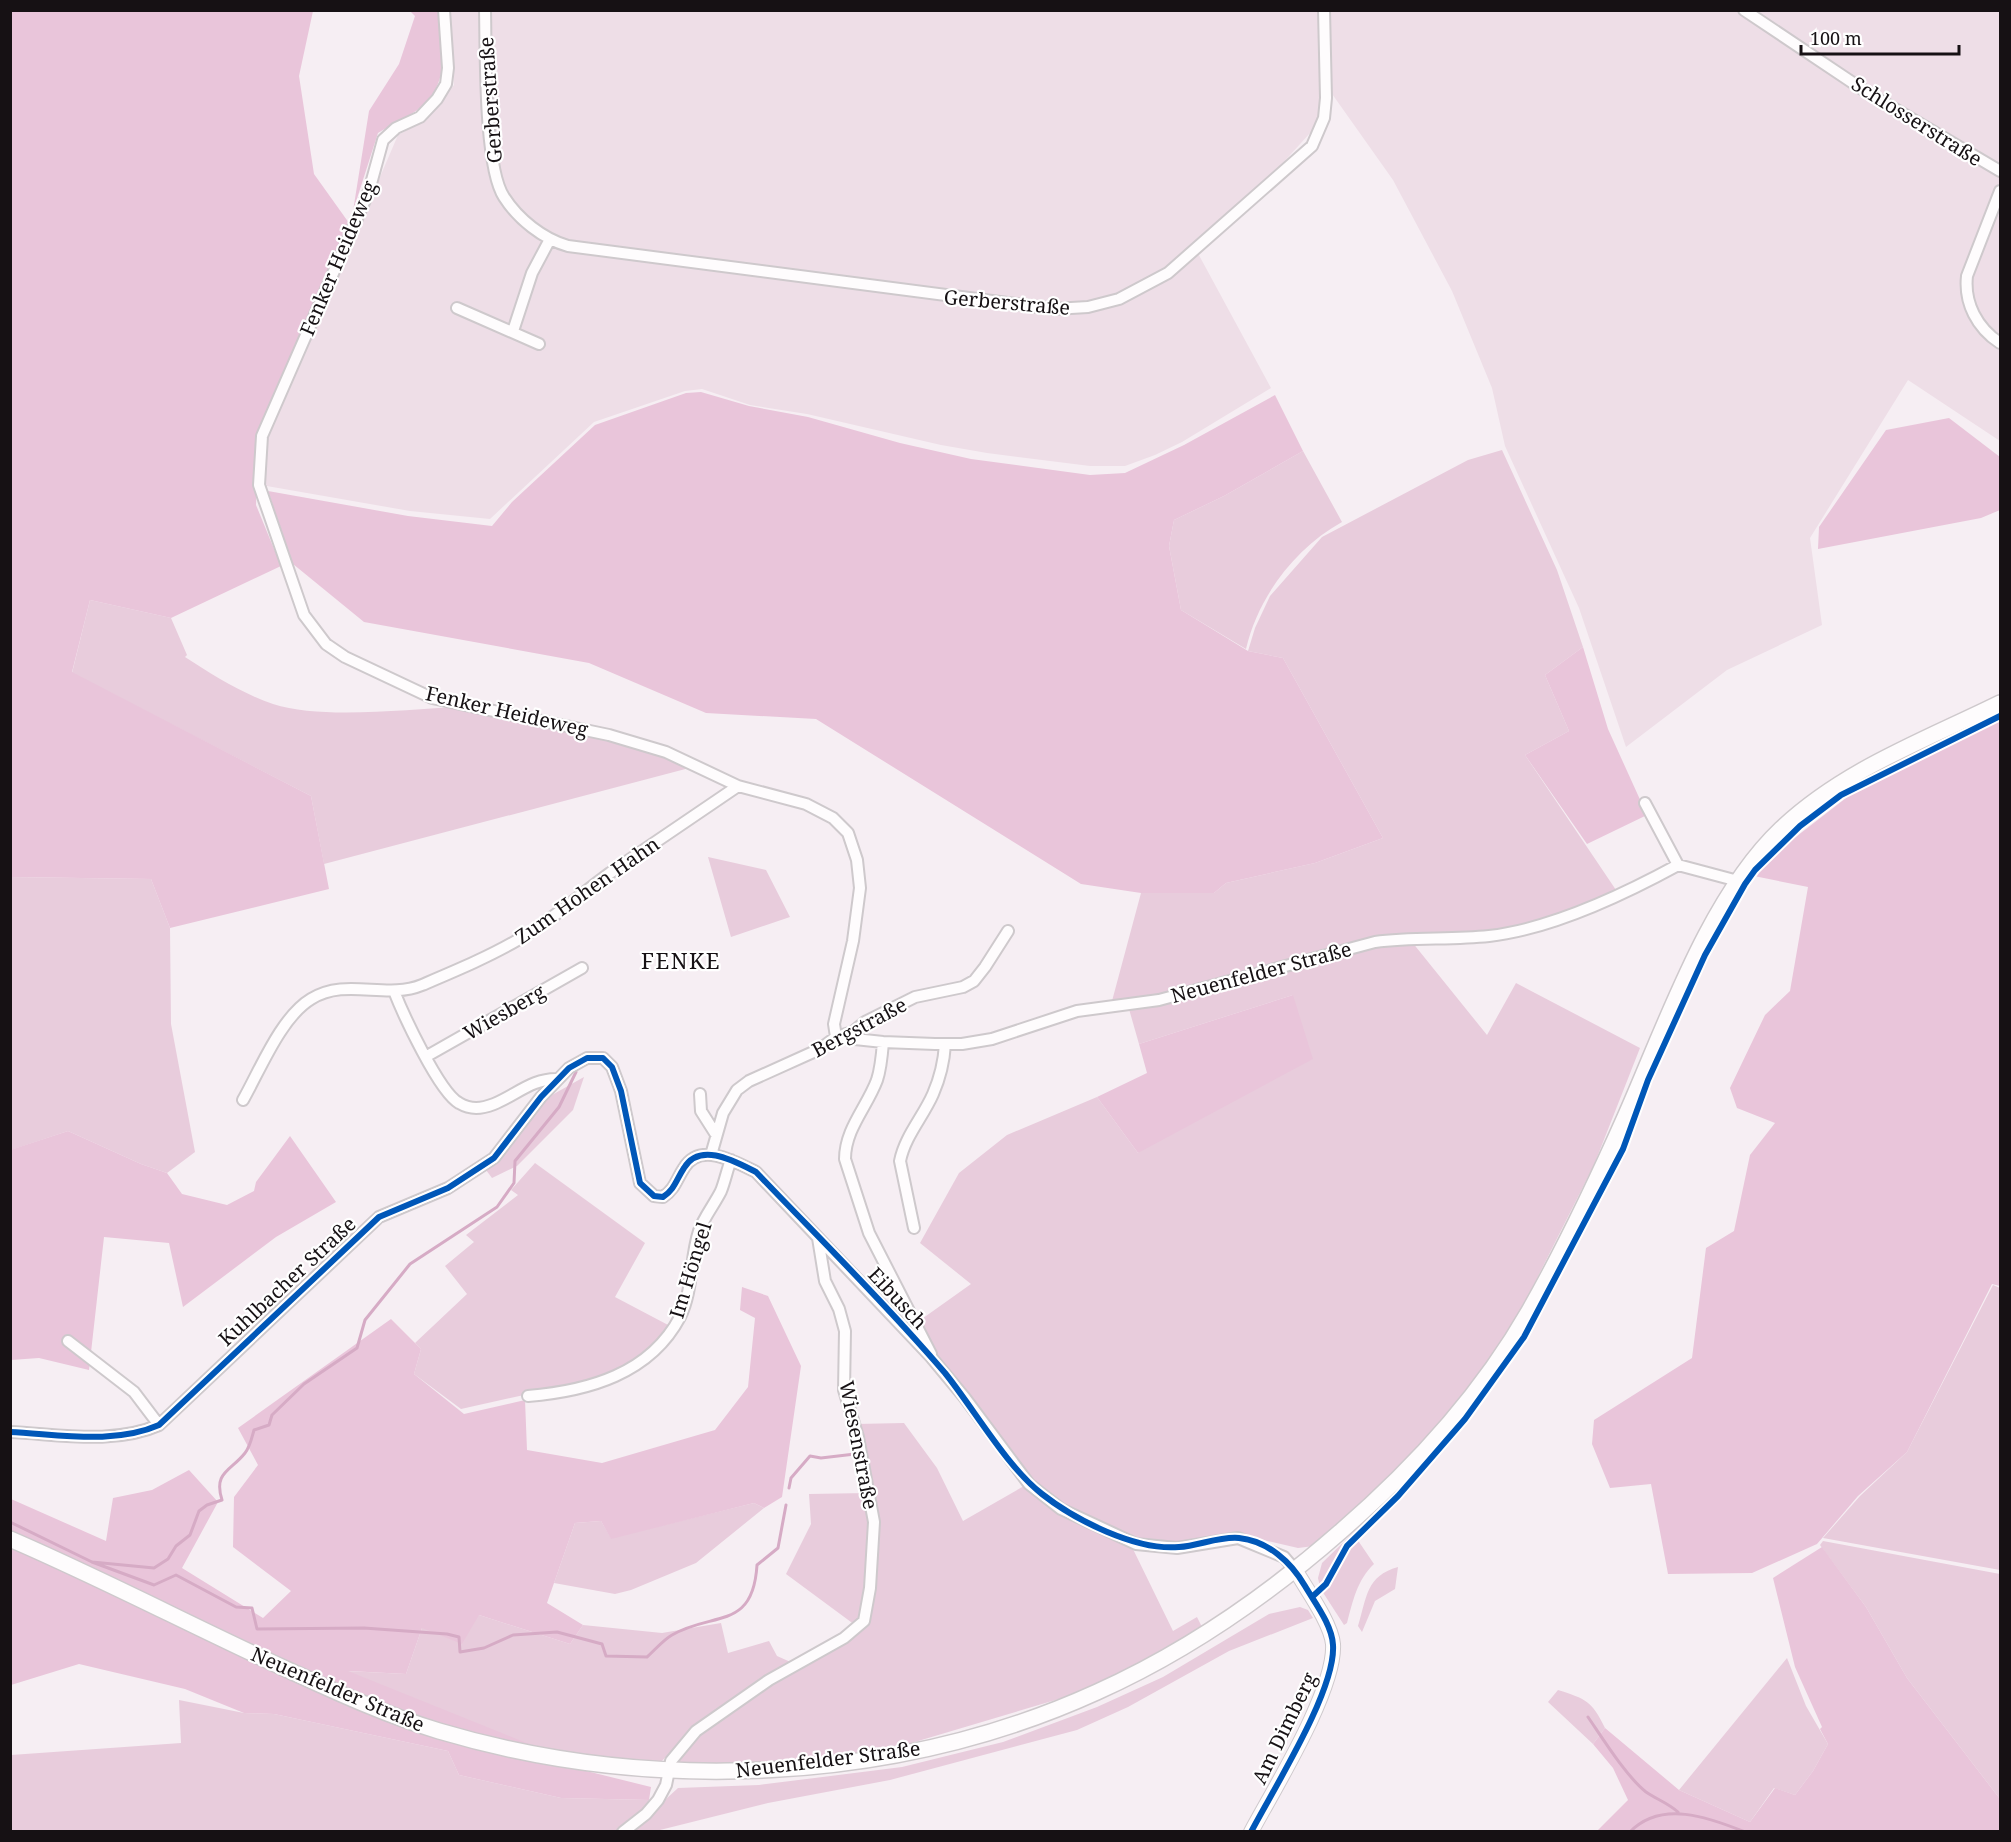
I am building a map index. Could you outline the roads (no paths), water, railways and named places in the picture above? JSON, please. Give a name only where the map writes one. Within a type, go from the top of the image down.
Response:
[{"type":"main road","name":"Neuenfelder Straße","points":[[10,1539],[341,1695],[437,1731],[522,1751],[598,1764],[668,1771],[755,1772],[900,1755],[998,1730],[1093,1694],[1143,1670],[1212,1629],[1296,1571],[1363,1512],[1411,1465],[1468,1400],[1527,1313],[1623,1122],[1700,950],[1738,881],[1757,854],[1782,828],[1818,798],[1854,774],[2001,703]]},
{"type":"street","name":"Fenker Heideweg","points":[[444,10],[448,68],[446,84],[420,117],[396,128],[383,140],[369,190],[262,436],[259,485],[304,615],[320,637],[345,657],[432,698],[609,735],[666,752],[738,786],[806,804],[833,818],[848,833],[857,860],[860,895],[853,941],[834,1024],[836,1037]]},
{"type":"street","name":"Gerberstraße","points":[[485,10],[492,161],[503,196],[549,241],[568,246],[1054,309],[1088,308],[1119,299],[1168,273],[1311,146],[1324,118],[1326,98],[1324,10]]},
{"type":"street","name":"Schlosserstraße","points":[[1744,10],[1868,93],[2001,171]]},
{"type":"street","points":[[2001,191],[1967,276],[1966,288],[1977,321],[2001,343]]},
{"type":"street","points":[[513,331],[532,273],[549,241]]},
{"type":"street","points":[[458,308],[539,344]]},
{"type":"street","name":"Zum Hohen Hahn","points":[[243,1100],[275,1041],[290,1019],[309,999],[344,988],[369,987],[394,991],[419,986],[519,939],[548,921],[609,874],[738,786]]},
{"type":"street","points":[[1645,802],[1678,866],[1738,881]]},
{"type":"street","name":"Neuenfelder Straße","points":[[836,1037],[883,1042],[945,1044],[992,1039],[1077,1011],[1169,998],[1375,942],[1491,936],[1529,929],[1630,889],[1678,866]]},
{"type":"street","name":"Bergstraße","points":[[711,1155],[726,1107],[737,1090],[749,1081],[820,1049],[836,1037],[853,1032],[865,1022],[915,997],[963,987],[974,981],[1008,931]]},
{"type":"street","name":"Wiesberg","points":[[427,1056],[582,968]]},
{"type":"street","points":[[394,991],[407,1024],[443,1087],[456,1102],[473,1109],[492,1105],[542,1078],[558,1079],[569,1068],[587,1058],[603,1058],[612,1067],[621,1091],[640,1183],[654,1196],[663,1197],[674,1190],[685,1166],[692,1158],[711,1155]]},
{"type":"street","points":[[883,1042],[881,1064],[876,1082],[852,1127],[845,1146],[845,1159],[869,1233],[926,1341],[931,1357]]},
{"type":"street","points":[[914,1228],[900,1161],[902,1150],[933,1095],[942,1067],[945,1044]]},
{"type":"street","name":"Kuhlbacher Straße","points":[[10,1432],[100,1436],[138,1434],[159,1425],[379,1217],[448,1188],[494,1158],[558,1079]]},
{"type":"street","points":[[699,1094],[701,1111],[716,1133]]},
{"type":"street","name":"Eibusch","points":[[711,1155],[730,1160],[756,1172],[931,1357],[965,1398],[1029,1484],[1061,1509],[1136,1544],[1177,1548],[1238,1538],[1284,1557],[1296,1571]]},
{"type":"street","name":"Im Höngel","points":[[528,1396],[562,1393],[626,1374],[644,1360],[665,1338],[680,1316],[700,1228],[721,1190],[730,1160]]},
{"type":"street","name":"Wiesenstraße","points":[[668,1771],[671,1761],[696,1731],[769,1680],[844,1638],[864,1621],[870,1588],[874,1522],[858,1437],[844,1390],[845,1331],[839,1309],[825,1281],[818,1238]]},
{"type":"street","points":[[68,1341],[134,1392],[159,1425]]},
{"type":"street","name":"Am Dimberg","points":[[1251,1832],[1325,1691],[1331,1665],[1333,1643],[1319,1610],[1296,1571]]},
{"type":"street","points":[[623,1832],[658,1800],[666,1785],[668,1771]]},
{"type":"waterway","points":[[10,1522],[92,1562],[154,1568],[168,1559],[176,1546],[190,1535],[199,1511],[207,1505],[222,1500],[220,1491],[222,1478],[247,1451],[254,1430],[269,1425],[272,1415],[304,1384],[357,1348],[365,1320],[410,1264],[497,1207],[514,1183],[515,1161],[559,1107],[576,1072]]},
{"type":"waterway","points":[[789,1488],[791,1478],[810,1456],[821,1458],[855,1454]]},
{"type":"waterway","points":[[92,1562],[154,1585],[176,1575],[236,1607],[252,1608],[257,1629],[364,1628],[447,1634],[459,1637],[460,1652],[484,1648],[513,1635],[557,1632],[602,1644],[606,1656],[647,1657],[672,1635],[739,1610],[748,1600],[754,1586],[757,1565],[778,1548],[786,1505]]},
{"type":"waterway","points":[[1588,1717],[1615,1757],[1638,1785],[1678,1812]]},
{"type":"waterway","points":[[1630,1832],[1642,1822],[1656,1816],[1670,1814],[1701,1817],[1745,1832]]},
{"type":"district","name":"FENKE","points":[[681,960]]}]
